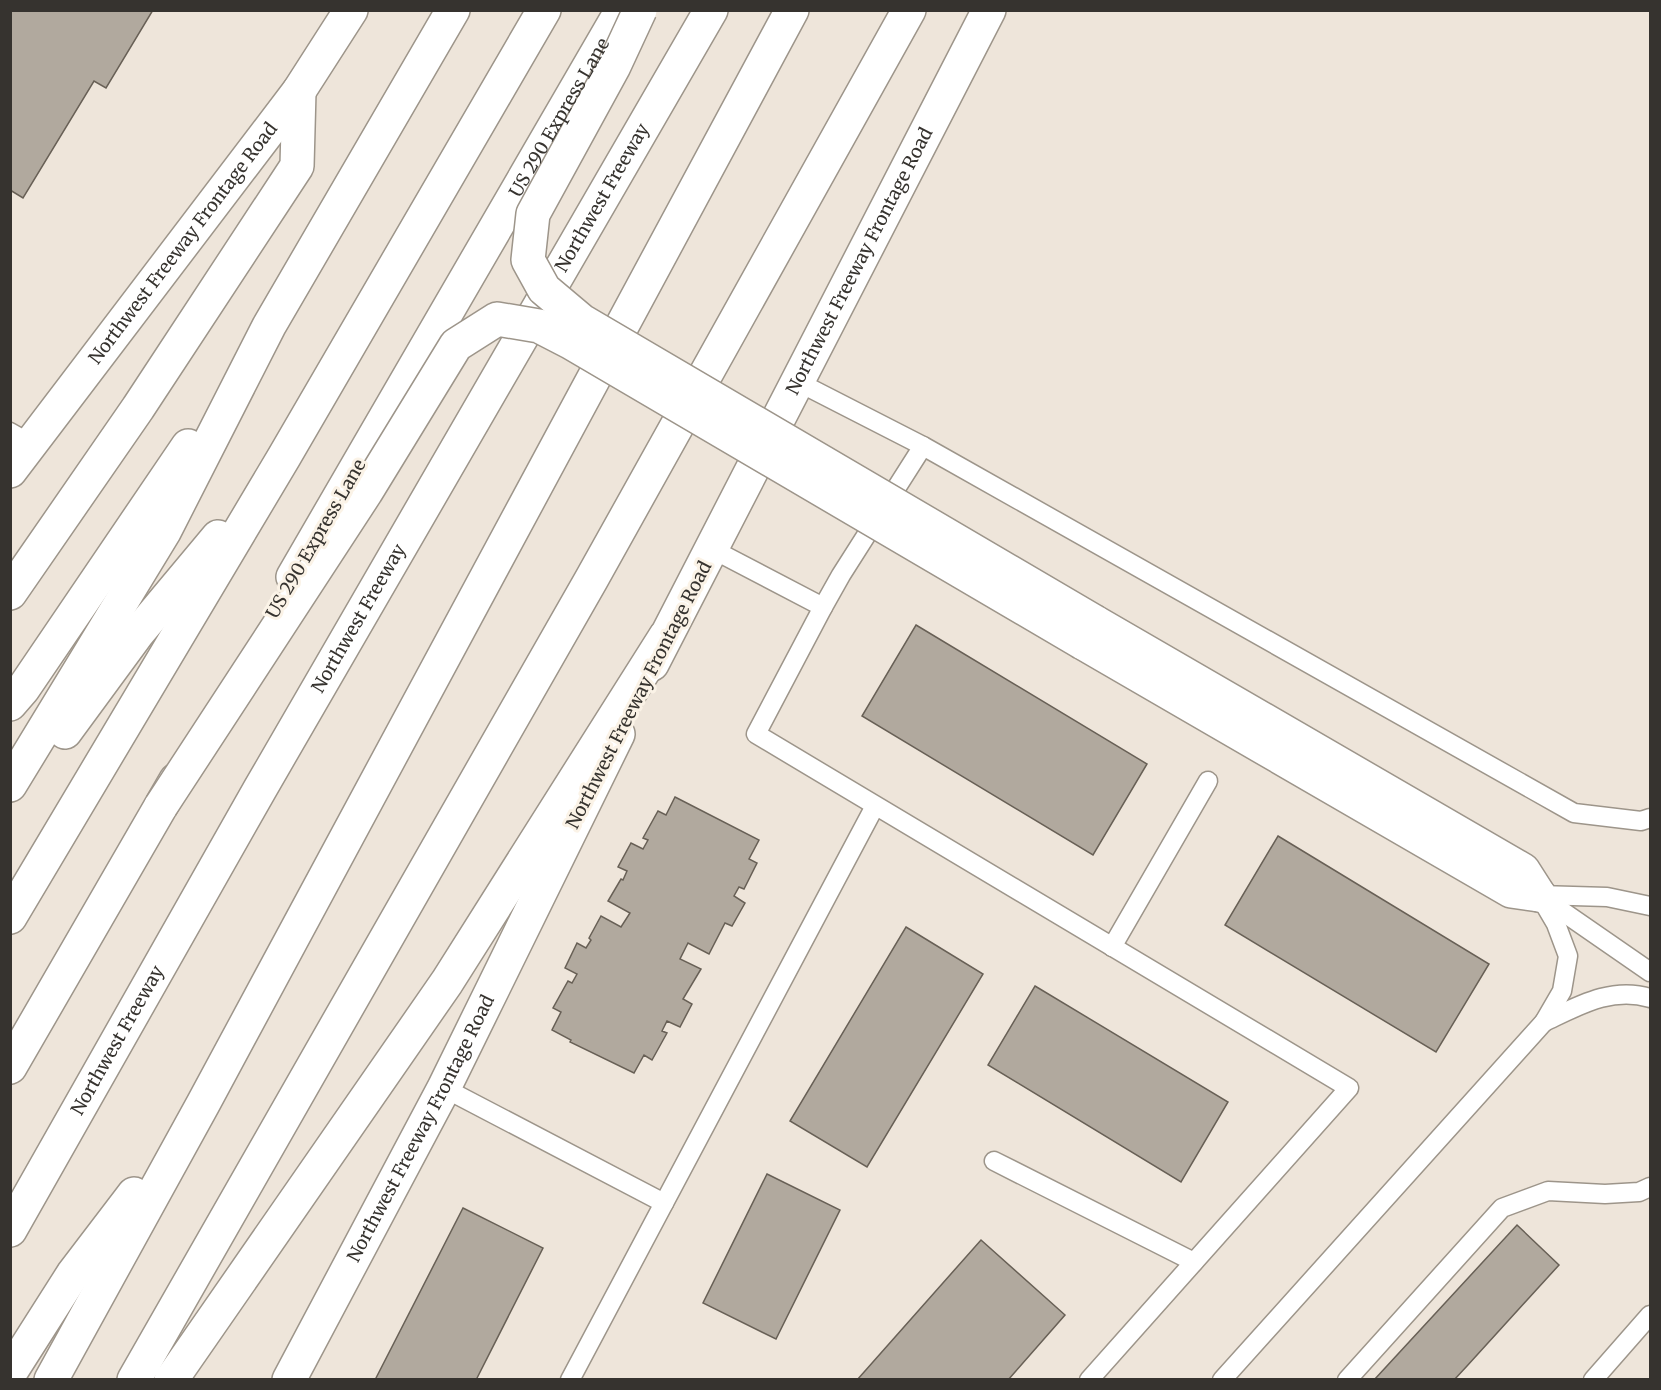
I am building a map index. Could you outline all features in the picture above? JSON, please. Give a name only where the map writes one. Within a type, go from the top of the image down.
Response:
[{"type":"main road","name":"Northwest Freeway Frontage Road","points":[[10,471],[21,438],[299,91],[351,10]]},
{"type":"main road","points":[[10,785],[164,532],[269,326],[453,10]]},
{"type":"main road","points":[[10,917],[284,457],[544,10]]},
{"type":"main road","name":"US 290 Express Lane","points":[[10,1067],[622,10]]},
{"type":"main road","points":[[640,10],[614,66],[533,214],[528,260],[544,289],[582,321],[1510,891],[1539,895]]},
{"type":"main road","name":"Northwest Freeway","points":[[10,1230],[260,789],[711,10]]},
{"type":"main road","points":[[51,1380],[573,421],[792,10]]},
{"type":"main road","points":[[134,1380],[585,590],[909,10]]},
{"type":"main road","name":"Northwest Freeway Frontage Road","points":[[289,1380],[444,1088],[665,637],[989,10]]},
{"type":"main road","points":[[10,593],[144,398],[297,166],[299,91]]},
{"type":"main road","points":[[161,806],[366,492],[456,345],[497,319],[539,326],[570,342],[1089,633]]},
{"type":"main road","points":[[10,704],[23,689],[269,326]]},
{"type":"main road","points":[[10,801],[137,634],[284,457]]},
{"type":"main road","points":[[171,1380],[447,982],[665,637]]},
{"type":"main road","points":[[10,1373],[73,1274],[203,1104]]},
{"type":"lane","points":[[798,382],[923,446],[1574,813],[1641,821],[1650,818]]},
{"type":"lane","points":[[923,446],[841,575],[756,734],[1349,1088],[1089,1380]]},
{"type":"lane","points":[[712,549],[824,607]]},
{"type":"lane","points":[[1112,947],[1208,781]]},
{"type":"lane","points":[[570,1380],[875,806]]},
{"type":"lane","points":[[1539,895],[1607,897],[1650,906]]},
{"type":"lane","points":[[1539,895],[1650,972]]},
{"type":"lane","points":[[1222,1380],[1544,1022],[1562,992],[1568,956],[1556,924],[1539,895]]},
{"type":"lane","points":[[1544,1022],[1595,998],[1637,994],[1650,998]]},
{"type":"lane","points":[[444,1088],[664,1203]]},
{"type":"lane","points":[[994,1161],[1194,1262]]},
{"type":"lane","points":[[1347,1380],[1502,1208],[1548,1191],[1605,1194],[1639,1192],[1650,1186]]},
{"type":"lane","points":[[1596,1378],[1650,1316]]},
{"type":"building","points":[[10,10],[153,10],[106,88],[94,81],[23,198],[10,190]]},
{"type":"building","points":[[916,625],[1147,764],[1093,855],[862,716]]},
{"type":"building","points":[[675,797],[759,840],[749,859],[757,863],[744,889],[739,887],[734,896],[745,903],[732,926],[725,923],[709,954],[688,943],[680,959],[701,969],[683,999],[692,1004],[680,1027],[667,1021],[662,1031],[667,1033],[652,1060],[644,1055],[634,1073],[570,1042],[571,1040],[552,1030],[561,1012],[553,1008],[568,981],[572,983],[577,974],[565,968],[577,943],[586,948],[601,916],[621,927],[630,913],[608,901],[627,871],[618,867],[631,843],[643,849],[648,840],[643,838],[658,811],[666,815]]},
{"type":"building","points":[[1278,836],[1489,964],[1436,1052],[1225,925]]},
{"type":"building","points":[[906,927],[983,974],[867,1167],[790,1121]]},
{"type":"building","points":[[1035,986],[1228,1102],[1181,1182],[988,1065]]},
{"type":"building","points":[[767,1174],[840,1210],[776,1339],[703,1303]]},
{"type":"building","points":[[463,1208],[543,1248],[476,1380],[375,1380]]},
{"type":"building","points":[[1517,1225],[1559,1265],[1467,1366],[1454,1380],[1374,1380]]},
{"type":"building","points":[[981,1240],[1065,1315],[1008,1380],[857,1380]]}]
